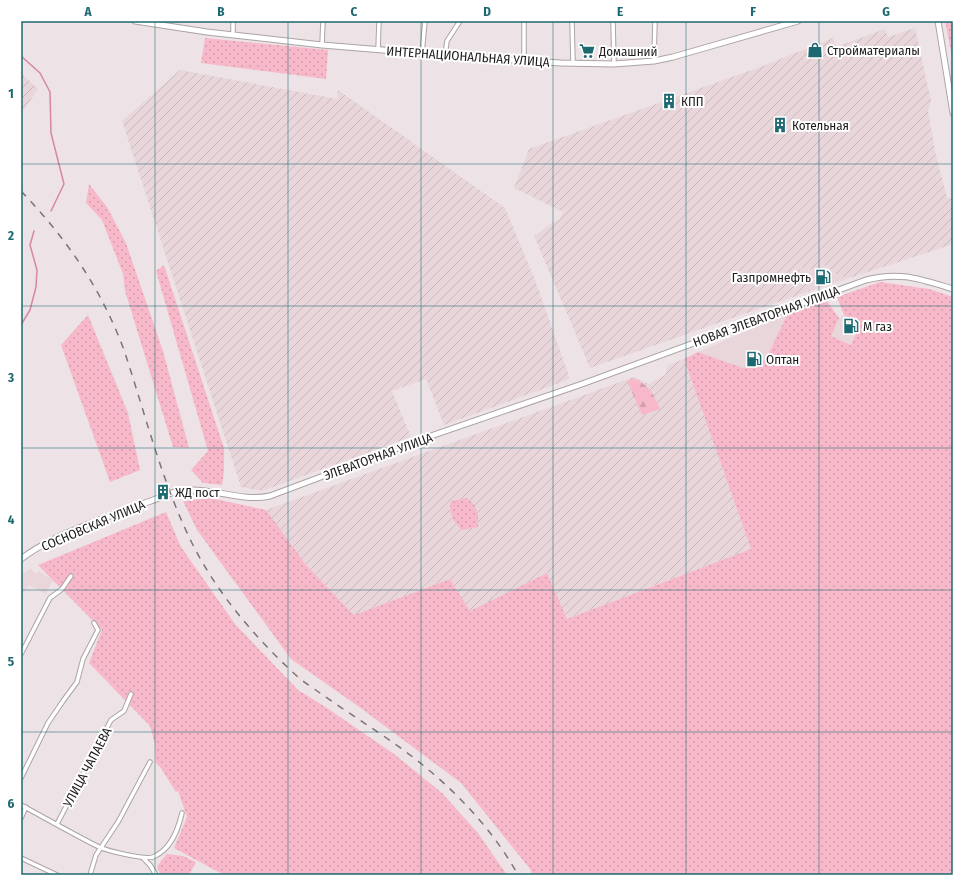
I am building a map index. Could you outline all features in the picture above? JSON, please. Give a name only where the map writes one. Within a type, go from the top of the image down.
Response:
[{"type":"main road","name":"ИНТЕРНАЦИОНАЛЬНАЯ УЛИЦА","points":[[135,21],[233,35],[322,45],[446,55],[614,64],[654,61],[798,21]]},
{"type":"main road","points":[[938,21],[953,112]]},
{"type":"main road","name":"НОВАЯ ЭЛЕВАТОРНАЯ УЛИЦА","points":[[582,384],[866,280],[881,276],[902,276],[920,279],[953,289]]},
{"type":"main road","name":"ЭЛЕВАТОРНАЯ УЛИЦА","points":[[169,494],[182,490],[201,490],[247,498],[270,496],[422,439],[582,384]]},
{"type":"main road","name":"СОСНОВСКАЯ УЛИЦА","points":[[21,559],[44,544],[74,530],[169,494]]},
{"type":"street","points":[[233,21],[233,35]]},
{"type":"street","points":[[322,45],[323,21]]},
{"type":"street","points":[[378,50],[379,21]]},
{"type":"street","points":[[422,53],[425,21]]},
{"type":"street","points":[[446,55],[447,41],[460,21]]},
{"type":"street","points":[[524,21],[524,60]]},
{"type":"street","points":[[572,21],[573,63]]},
{"type":"street","points":[[613,21],[614,64]]},
{"type":"street","points":[[654,61],[655,21]]},
{"type":"street","points":[[21,654],[50,598],[62,589],[71,576]]},
{"type":"street","points":[[21,778],[48,724],[77,682],[83,659],[98,630],[94,623]]},
{"type":"street","name":"УЛИЦА ЧАПАЕВА","points":[[57,824],[111,720],[124,711],[131,694]]},
{"type":"street","points":[[90,875],[96,855],[118,822],[150,762]]},
{"type":"street","points":[[21,805],[101,848],[143,858],[152,858],[166,849],[171,842],[182,812]]},
{"type":"street","points":[[21,818],[26,807]]},
{"type":"street","points":[[21,858],[56,875]]},
{"type":"street","points":[[143,858],[150,865],[156,875]]},
{"type":"shaded area","points":[[915,28],[931,101],[928,110],[936,156],[947,197],[953,200],[953,244],[847,279],[834,273],[826,265],[812,269],[801,268],[799,275],[808,279],[810,291],[590,368],[534,236],[555,221],[559,220],[563,212],[514,188],[529,149],[763,66],[833,38],[836,47],[885,29],[888,37]]},
{"type":"shaded area","points":[[180,70],[337,99],[338,90],[505,208],[535,280],[570,379],[444,425],[426,379],[392,391],[411,437],[262,491],[241,487],[122,121]]},
{"type":"shaded area","points":[[21,73],[38,89],[21,114]]},
{"type":"shaded area","name":"Газпромнефть","points":[[826,265],[834,273],[847,279],[810,291],[808,279],[799,275],[801,268],[812,269]]},
{"type":"shaded area","points":[[788,313],[767,359],[743,368],[698,352]]},
{"type":"shaded area","points":[[844,315],[861,323],[851,345],[831,336],[839,318]]},
{"type":"shaded area","points":[[684,359],[751,549],[567,619],[547,573],[470,611],[450,579],[354,615],[307,566],[266,510],[634,377],[649,384],[665,375],[668,365]]},
{"type":"shaded area","points":[[31,568],[36,574],[38,571],[53,580],[46,594],[29,585],[21,596],[21,574],[25,573]]},
{"type":"green space","points":[[945,21],[953,21],[953,61]]},
{"type":"green space","points":[[205,38],[328,50],[326,79],[201,63]]},
{"type":"green space","points":[[89,184],[107,207],[126,243],[163,351],[189,448],[173,447],[125,291],[123,274],[102,220],[86,203]]},
{"type":"green space","points":[[164,265],[224,448],[224,472],[222,485],[203,483],[191,470],[208,451],[156,271]]},
{"type":"green space","points":[[880,282],[929,289],[953,297],[953,875],[532,875],[530,869],[461,783],[362,709],[291,659],[197,530],[183,501],[210,498],[266,510],[307,566],[354,615],[450,579],[470,611],[547,573],[567,619],[751,549],[684,359],[698,352],[743,368],[766,359],[788,313],[827,301],[839,318],[831,336],[851,345],[861,323],[844,315],[837,297]]},
{"type":"green space","points":[[88,315],[128,413],[140,470],[110,482],[61,345]]},
{"type":"green space","points":[[634,378],[644,384],[650,391],[660,409],[642,415],[627,381]]},
{"type":"green space","points":[[467,498],[477,511],[478,527],[462,530],[452,517],[450,505],[451,501]]},
{"type":"green space","points":[[166,512],[181,547],[235,624],[298,690],[394,754],[442,793],[478,833],[507,875],[224,875],[174,848],[187,817],[178,791],[176,792],[161,768],[156,763],[155,744],[150,726],[89,663],[102,630],[38,565]]},
{"type":"green space","points":[[167,854],[183,856],[196,862],[189,875],[161,875],[157,867]]},
{"type":"waterway","points":[[21,56],[40,73],[50,92],[51,133],[64,184],[51,211]]},
{"type":"waterway","points":[[21,325],[30,310],[36,287],[37,270],[30,245],[34,231]]},
{"type":"railway","points":[[21,191],[53,227],[81,265],[105,306],[124,350],[170,493],[200,558],[211,577],[237,613],[266,646],[298,677],[385,737],[442,781],[476,816],[506,854],[518,875]]},
{"type":"place","name":"Стройматериалы","points":[[815,50]]},
{"type":"place","name":"Домашний","points":[[587,51]]},
{"type":"place","name":"КПП","points":[[669,101]]},
{"type":"place","name":"Котельная","points":[[780,125]]},
{"type":"place","name":"Газпромнефть","points":[[823,277]]},
{"type":"place","name":"М газ","points":[[851,326]]},
{"type":"place","name":"Оптан","points":[[754,359]]},
{"type":"place","name":"ЖД пост","points":[[163,492]]}]
